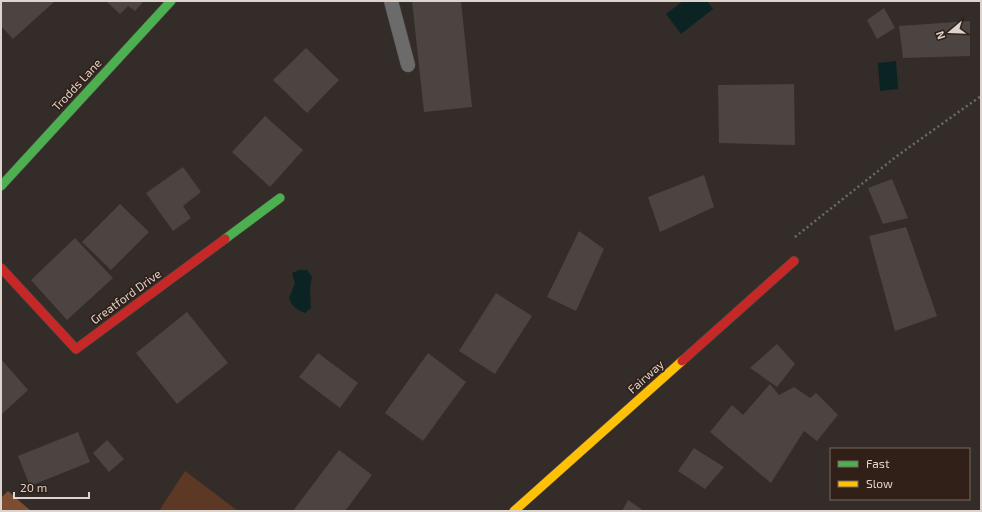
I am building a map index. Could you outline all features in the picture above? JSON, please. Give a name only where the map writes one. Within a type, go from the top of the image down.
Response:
[{"type":"street","name":"Trodds Lane","points":[[1,186],[171,1]]},
{"type":"street","name":"Greatford Drive","points":[[1,268],[76,349],[280,198]]},
{"type":"street","name":"Fairway","points":[[514,511],[794,261]]},
{"type":"lane","points":[[391,1],[408,65]]},
{"type":"path","points":[[794,261],[790,240],[897,156],[981,96]]},
{"type":"shaded area","points":[[185,471],[238,511],[159,511]]},
{"type":"shaded area","points":[[8,491],[31,511],[1,511],[1,498]]},
{"type":"water","points":[[683,1],[707,1],[713,9],[681,34],[666,14]]},
{"type":"water","points":[[896,61],[898,89],[880,91],[878,63]]},
{"type":"water","points":[[299,270],[307,270],[312,277],[310,289],[311,308],[305,313],[295,308],[289,298],[295,283],[292,273]]},
{"type":"building","points":[[1,1],[55,1],[13,39],[1,26]]},
{"type":"building","points":[[106,1],[144,1],[135,11],[128,6],[120,14]]},
{"type":"building","points":[[412,1],[461,1],[472,107],[424,112]]},
{"type":"building","points":[[884,8],[895,28],[877,39],[867,20]]},
{"type":"building","points":[[970,21],[970,56],[903,58],[899,26]]},
{"type":"building","points":[[306,48],[339,80],[307,113],[273,80]]},
{"type":"building","points":[[794,84],[795,145],[719,143],[718,85]]},
{"type":"building","points":[[265,116],[303,150],[270,187],[232,152]]},
{"type":"building","points":[[183,167],[201,192],[183,206],[191,218],[173,231],[146,193]]},
{"type":"building","points":[[704,175],[714,207],[660,232],[648,197]]},
{"type":"building","points":[[892,179],[908,218],[883,224],[868,188]]},
{"type":"building","points":[[120,204],[149,232],[111,270],[82,242]]},
{"type":"building","points":[[906,227],[937,316],[895,331],[869,236]]},
{"type":"building","points":[[579,231],[604,249],[576,311],[547,297]]},
{"type":"building","points":[[75,238],[113,278],[67,320],[31,280]]},
{"type":"building","points":[[496,293],[532,316],[495,374],[459,351]]},
{"type":"building","points":[[187,312],[228,363],[177,404],[136,353]]},
{"type":"building","points":[[777,344],[795,364],[777,387],[750,368]]},
{"type":"building","points":[[318,353],[358,383],[340,408],[299,377]]},
{"type":"building","points":[[428,353],[466,382],[423,441],[385,413]]},
{"type":"building","points":[[1,359],[28,390],[1,415]]},
{"type":"building","points":[[770,384],[779,395],[794,387],[810,398],[816,393],[838,415],[817,441],[804,431],[771,483],[710,432],[732,405],[743,415]]},
{"type":"building","points":[[78,432],[90,462],[30,486],[18,456]]},
{"type":"building","points":[[107,440],[124,459],[109,472],[93,453]]},
{"type":"building","points":[[694,448],[724,467],[705,489],[678,471]]},
{"type":"building","points":[[339,450],[372,475],[345,511],[293,511]]},
{"type":"building","points":[[628,500],[644,511],[622,511]]},
{"type":"traffic: fast","points":[[1,186],[171,1]]},
{"type":"traffic: fast","points":[[225,239],[280,198]]},
{"type":"traffic: slow","points":[[514,511],[682,361]]},
{"type":"traffic: jam","points":[[1,268],[76,349],[225,239]]},
{"type":"traffic: jam","points":[[682,361],[794,261]]}]
